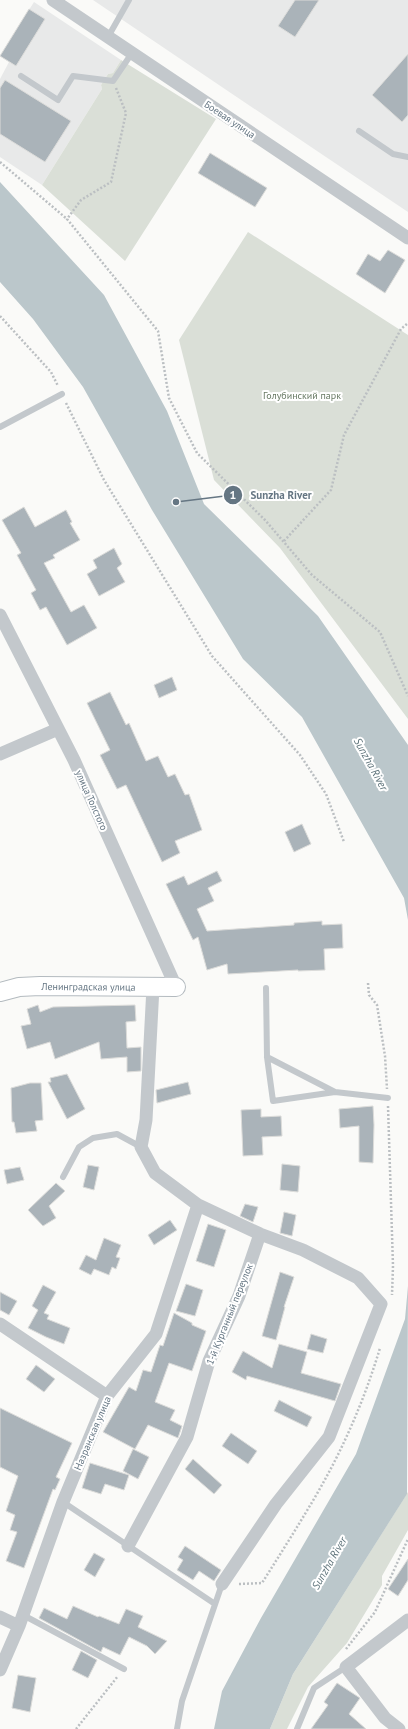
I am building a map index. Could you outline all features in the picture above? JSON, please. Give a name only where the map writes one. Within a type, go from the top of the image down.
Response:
[{"type":"main road","name":"Ленинградская улица","points":[[0,992],[40,986],[176,987]]},
{"type":"street","name":"Боевая улица","points":[[54,1],[408,238]]},
{"type":"street","name":"улица Толстого","points":[[0,615],[74,760],[176,987]]},
{"type":"street","points":[[0,754],[58,729]]},
{"type":"street","points":[[153,987],[146,1120],[141,1147],[155,1173],[198,1205],[260,1234],[303,1250],[358,1278],[381,1304],[329,1436],[276,1504],[222,1584]]},
{"type":"street","name":"Назранская улица","points":[[0,1670],[21,1620],[63,1502],[107,1396],[156,1334],[198,1205]]},
{"type":"street","name":"1-й Курганный переулок","points":[[128,1546],[187,1437],[209,1361],[239,1296],[260,1234]]},
{"type":"street","points":[[0,1324],[107,1396]]},
{"type":"street","points":[[0,1617],[21,1620]]},
{"type":"street","points":[[399,1729],[385,1718],[346,1667],[408,1620]]},
{"type":"lane","points":[[108,37],[129,0]]},
{"type":"lane","points":[[21,76],[58,100],[73,76],[113,80],[132,53]]},
{"type":"lane","points":[[359,131],[393,154],[408,157]]},
{"type":"lane","points":[[0,427],[62,394]]},
{"type":"lane","points":[[266,988],[267,1057],[273,1101],[335,1092],[388,1098]]},
{"type":"lane","points":[[267,1057],[335,1092]]},
{"type":"lane","points":[[63,1177],[79,1147],[93,1138],[117,1134],[141,1147]]},
{"type":"lane","points":[[63,1502],[215,1604]]},
{"type":"lane","points":[[177,1729],[182,1701],[222,1584]]},
{"type":"lane","points":[[21,1620],[124,1669]]},
{"type":"lane","points":[[297,1729],[314,1688],[346,1667]]},
{"type":"path","points":[[67,219],[81,200],[111,182],[126,113],[113,80]]},
{"type":"path","points":[[0,162],[67,219],[158,331],[169,398],[196,453],[265,520],[312,575],[380,632],[408,696]]},
{"type":"path","points":[[0,316],[51,372],[104,480],[212,656],[300,755],[326,794],[344,842]]},
{"type":"path","points":[[284,542],[331,490],[344,435],[401,329],[408,323]]},
{"type":"path","points":[[368,983],[369,995],[377,1005],[385,1056],[388,1098],[393,1266],[392,1296]]},
{"type":"path","points":[[222,1584],[262,1583],[319,1491],[350,1431],[374,1369],[380,1347]]},
{"type":"path","points":[[342,1653],[375,1612],[408,1539]]},
{"type":"path","points":[[76,1729],[124,1669]]},
{"type":"shaded area","points":[[93,0],[408,0],[408,212],[317,151]]},
{"type":"shaded area","points":[[34,2],[121,60],[113,73],[108,74],[101,85],[102,89],[42,185],[0,157],[0,79],[9,62],[0,56]]},
{"type":"green space","points":[[121,60],[216,119],[125,261],[42,185],[102,89],[101,85],[108,74],[113,73]]},
{"type":"green space","name":"Голубинский парк","points":[[248,232],[408,335],[408,719],[280,548],[214,480],[179,340]]},
{"type":"green space","points":[[408,1492],[408,1530],[382,1576],[382,1585],[347,1643],[308,1687],[287,1729],[270,1729],[293,1674]]},
{"type":"water","points":[[0,182],[104,295],[167,411],[204,504],[318,616],[408,745],[408,920],[404,898],[302,717],[243,659],[152,510],[83,387],[33,319],[0,282]]},
{"type":"water","points":[[408,1286],[407,1494],[293,1674],[270,1729],[214,1729],[222,1691],[261,1618],[356,1454],[405,1319]]},
{"type":"building","points":[[295,0],[319,0],[295,37],[278,26]]},
{"type":"building","points":[[29,9],[45,19],[16,66],[0,56]]},
{"type":"building","points":[[408,54],[408,115],[402,122],[372,95]]},
{"type":"building","points":[[5,80],[71,121],[45,162],[0,134],[0,88]]},
{"type":"building","points":[[210,153],[267,188],[255,207],[198,173]]},
{"type":"building","points":[[388,250],[405,260],[385,293],[356,274],[368,254],[380,261]]},
{"type":"building","points":[[24,507],[35,527],[66,510],[72,522],[70,523],[80,540],[53,555],[55,558],[44,563],[71,612],[84,605],[97,628],[67,645],[46,607],[40,610],[31,593],[36,590],[17,555],[21,553],[2,520]]},
{"type":"building","points":[[114,548],[122,564],[117,568],[125,582],[99,596],[87,574],[97,568],[93,560]]},
{"type":"building","points":[[172,677],[177,690],[159,698],[154,685]]},
{"type":"building","points":[[110,692],[126,725],[129,723],[146,761],[158,756],[168,777],[175,774],[185,795],[189,794],[202,830],[175,841],[180,853],[162,862],[126,785],[117,789],[100,755],[110,750],[87,703]]},
{"type":"building","points":[[302,824],[311,844],[294,852],[285,832]]},
{"type":"building","points":[[217,871],[222,881],[208,888],[214,901],[197,909],[207,931],[294,925],[294,923],[322,921],[322,925],[342,924],[343,948],[324,949],[325,970],[228,974],[227,964],[207,970],[198,937],[193,940],[166,884],[184,876],[188,885]]},
{"type":"building","points":[[38,1005],[40,1012],[53,1007],[135,1005],[136,1021],[126,1022],[127,1048],[141,1047],[141,1071],[127,1072],[127,1057],[101,1059],[99,1042],[55,1059],[50,1042],[27,1049],[21,1026],[31,1024],[27,1009]]},
{"type":"building","points":[[67,1074],[85,1109],[67,1119],[48,1082],[51,1082],[50,1078]]},
{"type":"building","points":[[188,1082],[191,1094],[157,1103],[156,1090]]},
{"type":"building","points":[[30,1083],[41,1083],[43,1120],[35,1121],[37,1131],[16,1133],[14,1122],[12,1122],[11,1088]]},
{"type":"building","points":[[373,1106],[373,1163],[359,1162],[359,1126],[340,1128],[339,1109]]},
{"type":"building","points":[[261,1109],[261,1117],[281,1116],[282,1136],[262,1137],[263,1155],[243,1156],[241,1110]]},
{"type":"building","points":[[282,1164],[300,1166],[298,1192],[280,1190]]},
{"type":"building","points":[[88,1165],[99,1167],[94,1190],[83,1187]]},
{"type":"building","points":[[20,1167],[24,1180],[7,1184],[4,1170]]},
{"type":"building","points":[[56,1183],[65,1191],[49,1206],[56,1218],[43,1226],[28,1210]]},
{"type":"building","points":[[245,1204],[258,1207],[253,1222],[240,1216]]},
{"type":"building","points":[[284,1212],[296,1215],[292,1236],[280,1233]]},
{"type":"building","points":[[170,1220],[177,1230],[154,1245],[148,1235]]},
{"type":"building","points":[[208,1224],[226,1230],[214,1267],[196,1261]]},
{"type":"building","points":[[104,1238],[121,1245],[116,1257],[120,1258],[116,1269],[112,1267],[109,1275],[94,1269],[91,1275],[79,1269],[86,1255],[96,1260]]},
{"type":"building","points":[[280,1272],[294,1277],[284,1307],[276,1340],[262,1336]]},
{"type":"building","points":[[186,1284],[203,1290],[195,1316],[176,1311]]},
{"type":"building","points":[[43,1285],[56,1292],[44,1313],[49,1315],[47,1319],[70,1328],[64,1344],[28,1328],[38,1310],[32,1306]]},
{"type":"building","points":[[0,1292],[17,1301],[9,1315],[0,1310]]},
{"type":"building","points":[[174,1313],[192,1323],[192,1325],[206,1331],[192,1371],[169,1363],[155,1402],[175,1410],[170,1420],[182,1426],[178,1438],[148,1425],[135,1449],[103,1432],[129,1387],[136,1391],[143,1370],[151,1372],[160,1345],[163,1346]]},
{"type":"building","points":[[311,1334],[327,1339],[323,1353],[307,1349]]},
{"type":"building","points":[[279,1344],[307,1352],[301,1373],[341,1384],[335,1401],[247,1376],[246,1380],[232,1372],[243,1351],[272,1368]]},
{"type":"building","points":[[36,1365],[55,1379],[44,1392],[26,1379]]},
{"type":"building","points":[[279,1400],[312,1417],[307,1427],[274,1411]]},
{"type":"building","points":[[0,1408],[72,1443],[56,1477],[60,1479],[55,1490],[53,1489],[24,1568],[6,1561],[17,1532],[10,1530],[15,1515],[6,1511],[18,1476],[0,1467]]},
{"type":"building","points":[[231,1433],[257,1451],[248,1464],[222,1446]]},
{"type":"building","points":[[133,1449],[149,1457],[138,1479],[123,1471]]},
{"type":"building","points":[[193,1459],[222,1485],[214,1494],[185,1469]]},
{"type":"building","points":[[90,1463],[129,1475],[124,1490],[105,1484],[101,1494],[82,1488]]},
{"type":"building","points":[[185,1546],[221,1570],[214,1581],[199,1571],[193,1580],[177,1570],[183,1560],[178,1557]]},
{"type":"building","points":[[94,1553],[105,1559],[95,1577],[84,1570]]},
{"type":"building","points":[[408,1559],[408,1580],[398,1596],[388,1589]]},
{"type":"building","points":[[73,1606],[119,1624],[126,1609],[143,1616],[138,1627],[167,1641],[155,1654],[147,1646],[129,1637],[120,1655],[103,1647],[101,1652],[39,1618],[44,1608],[67,1619]]},
{"type":"building","points":[[81,1651],[97,1660],[88,1678],[72,1670]]},
{"type":"building","points":[[18,1675],[36,1678],[30,1712],[12,1708]]},
{"type":"building","points":[[337,1683],[360,1698],[349,1714],[366,1729],[311,1729],[328,1705],[324,1702]]},
{"type":"place","name":"Sunzha River","points":[[176,502]]}]
